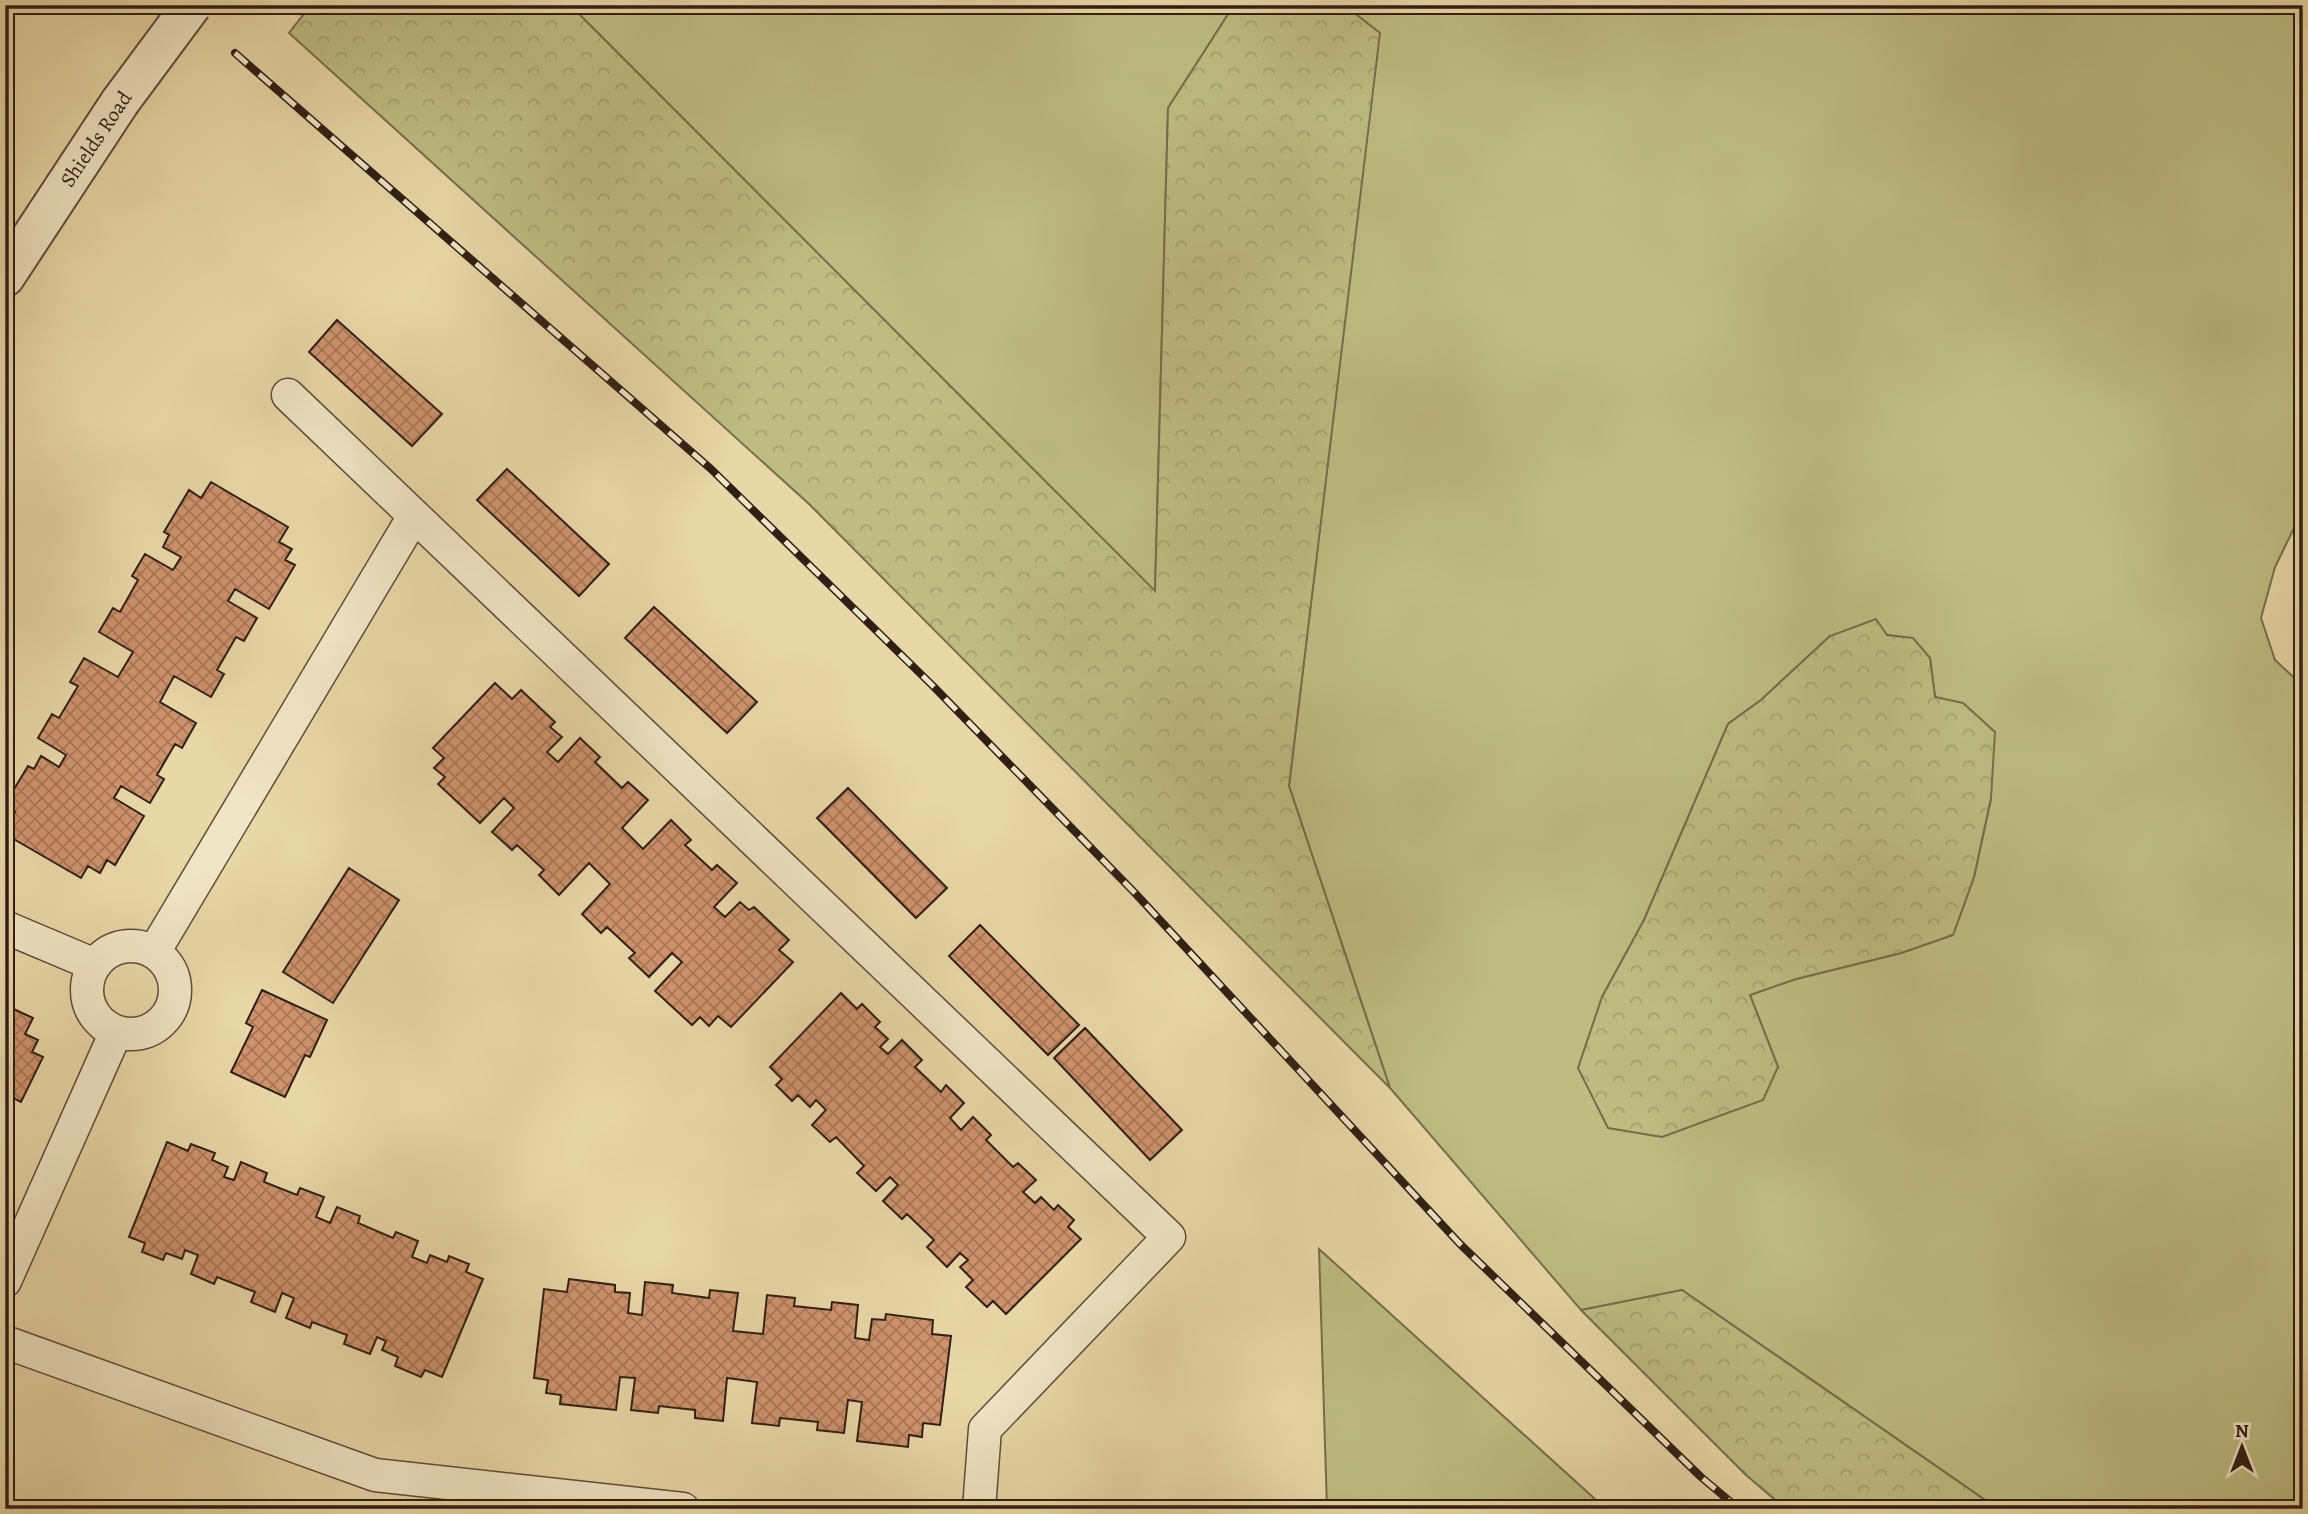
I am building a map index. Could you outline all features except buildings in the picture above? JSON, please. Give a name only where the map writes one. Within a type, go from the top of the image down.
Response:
[{"type":"street","name":"Shields Road","points":[[5,277],[120,102],[192,5]]},
{"type":"street","points":[[288,395],[1169,1237],[985,1429],[979,1509]]},
{"type":"street","points":[[154,952],[414,516]]},
{"type":"street","points":[[5,927],[94,965]]},
{"type":"street","points":[[125,946],[154,952],[165,961],[173,974],[176,988],[168,1015],[158,1026],[145,1033],[130,1035],[103,1025],[93,1014],[87,1000],[86,985],[94,965],[111,950],[125,946]]},
{"type":"street","points":[[5,1281],[116,1032]]},
{"type":"street","points":[[5,1342],[374,1475],[683,1509]]},
{"type":"green space","points":[[311,5],[570,5],[1155,591],[1168,108],[1234,5],[1344,5],[1380,33],[1289,786],[1390,1088],[809,504],[289,33]]},
{"type":"green space","points":[[570,5],[1234,5],[1168,108],[1155,592]]},
{"type":"green space","points":[[1344,5],[2303,5],[2303,504],[2275,567],[2261,618],[2275,660],[2303,686],[2303,1509],[1998,1509],[1682,1290],[1581,1310],[1390,1088],[1289,786],[1379,33]],"holes":[[[1887,635],[1913,639],[1930,658],[1935,697],[1963,704],[1991,799],[1974,877],[1953,935],[1901,953],[1796,979],[1750,995],[1778,1067],[1602,997],[1644,920],[1728,724],[1761,700],[1830,636]]]},
{"type":"green space","points":[[1876,619],[1887,635],[1913,638],[1930,658],[1935,697],[1963,703],[1995,732],[1991,798],[1974,877],[1953,935],[1901,953],[1796,979],[1750,995],[1778,1067],[1763,1100],[1662,1137],[1608,1128],[1578,1068],[1602,997],[1644,920],[1728,724],[1761,700],[1830,636]]},
{"type":"green space","points":[[1319,1249],[1606,1509],[1327,1509]]},
{"type":"green space","points":[[1682,1290],[1998,1509],[1786,1509],[1746,1475],[1581,1310]]},
{"type":"railway","points":[[235,53],[711,469],[933,686],[1134,892],[1460,1244],[1701,1477],[1739,1509]]}]
